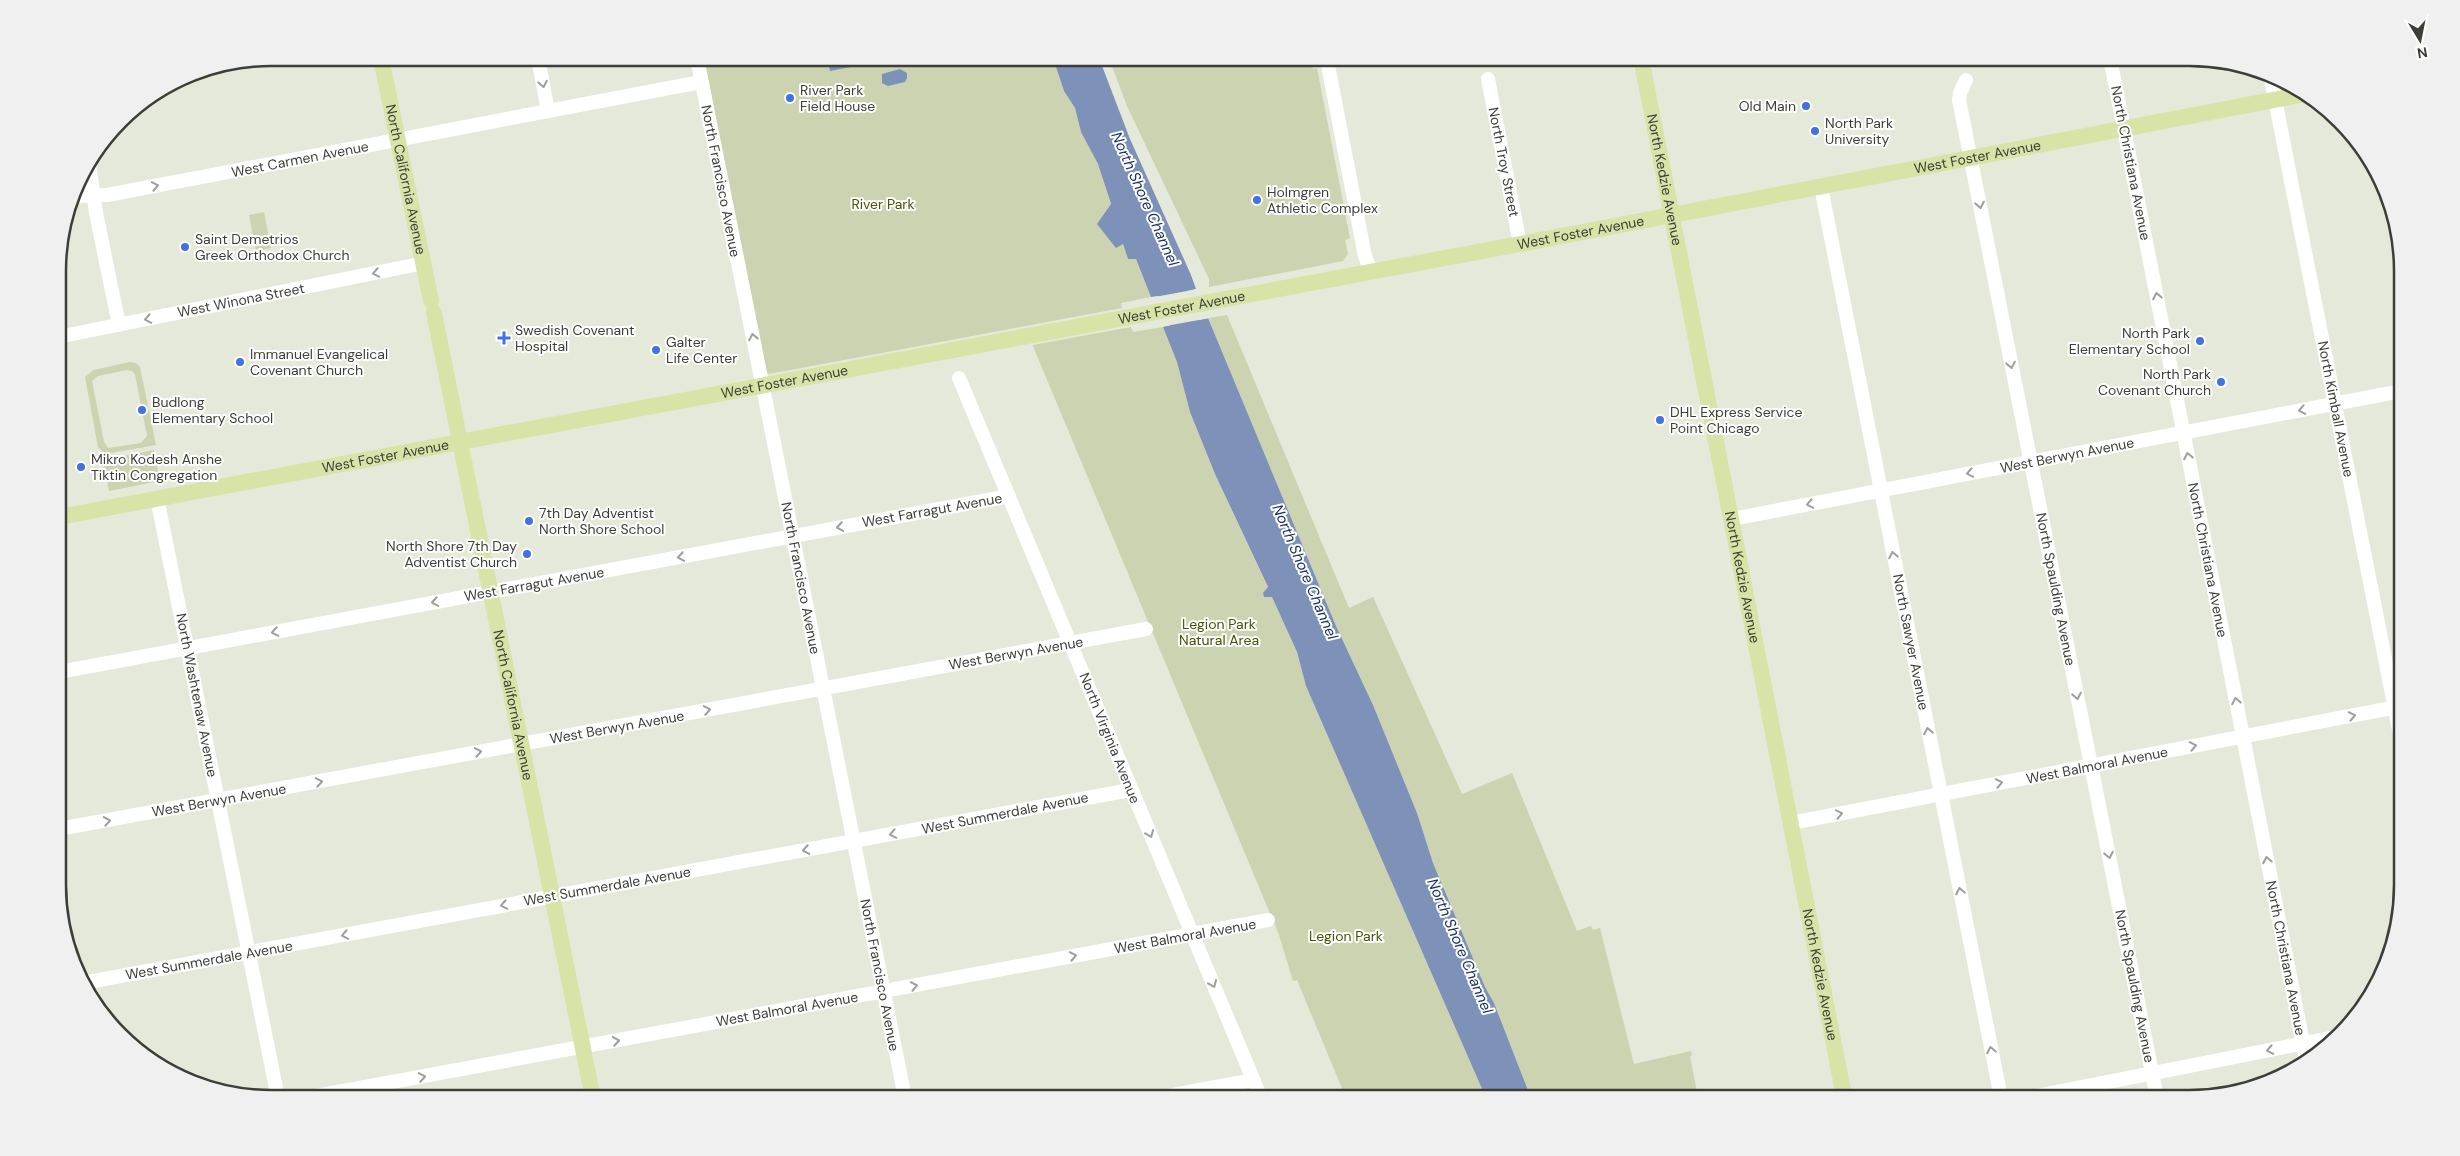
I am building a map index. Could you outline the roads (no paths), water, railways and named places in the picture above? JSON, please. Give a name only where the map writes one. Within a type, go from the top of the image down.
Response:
[{"type":"main road","name":"North California Avenue","points":[[383,66],[591,1090]]},
{"type":"main road","name":"North Kedzie Avenue","points":[[1642,66],[1673,215],[1843,1090]]},
{"type":"main road","name":"West Foster Avenue","points":[[66,515],[1520,244],[2294,96]]},
{"type":"street","points":[[540,66],[548,111]]},
{"type":"street","name":"North Francisco Avenue","points":[[698,66],[903,1090]]},
{"type":"street","points":[[1328,66],[1365,256],[1371,272]]},
{"type":"street","name":"North Christiana Avenue","points":[[2112,66],[2305,1054]]},
{"type":"street","name":"North Troy Street","points":[[1488,79],[1520,244]]},
{"type":"street","name":"North Spaulding Avenue","points":[[1966,80],[1960,93],[1960,100],[1970,158],[2155,1090]]},
{"type":"street","name":"West Carmen Avenue","points":[[81,196],[107,195],[702,82]]},
{"type":"street","name":"North Kimball Avenue","points":[[2272,84],[2335,404],[2394,688]]},
{"type":"street","points":[[90,175],[119,325]]},
{"type":"street","name":"North Sawyer Avenue","points":[[1821,187],[1999,1090]]},
{"type":"street","name":"West Winona Street","points":[[66,335],[424,264]]},
{"type":"street","name":"North Virginia Avenue","points":[[959,378],[1072,643],[1130,790],[1193,934],[1257,1090]]},
{"type":"street","name":"West Berwyn Avenue","points":[[1732,518],[2394,393]]},
{"type":"street","name":"West Farragut Avenue","points":[[66,671],[1009,496]]},
{"type":"street","name":"North Washtenaw Avenue","points":[[157,498],[276,1090]]},
{"type":"street","name":"West Berwyn Avenue","points":[[66,828],[1146,629]]},
{"type":"street","name":"West Balmoral Avenue","points":[[1791,823],[2394,708]]},
{"type":"street","name":"West Summerdale Avenue","points":[[91,982],[1130,790]]},
{"type":"street","name":"West Balmoral Avenue","points":[[349,1090],[1268,920]]},
{"type":"street","points":[[2069,1090],[2323,1040]]},
{"type":"street","points":[[1200,1090],[1253,1080]]},
{"type":"water","points":[[829,66],[856,66],[830,71]]},
{"type":"water","name":"North Shore Channel","points":[[1056,66],[1102,66],[1130,139],[1191,275],[1196,289],[1187,291],[1199,320],[1208,318],[1336,626],[1373,705],[1417,813],[1433,863],[1485,987],[1494,1003],[1528,1090],[1483,1090],[1306,686],[1297,652],[1272,597],[1264,597],[1263,593],[1268,587],[1215,474],[1190,412],[1177,362],[1163,327],[1171,325],[1158,296],[1151,297],[1136,259],[1128,259],[1123,244],[1116,248],[1097,224],[1111,204],[1098,164],[1081,132],[1075,108],[1064,91]]},
{"type":"water","points":[[900,69],[907,73],[905,82],[888,86],[882,83],[882,74]]},
{"type":"place","name":"River Park Field House","points":[[790,98]]},
{"type":"place","name":"Old Main","points":[[1806,106]]},
{"type":"place","name":"North Park University","points":[[1815,131]]},
{"type":"place","name":"Holmgren Athletic Complex","points":[[1257,200]]},
{"type":"place","name":"Saint Demetrios Greek Orthodox Church","points":[[185,247]]},
{"type":"place","name":"Swedish Covenant Hospital","points":[[504,338]]},
{"type":"place","name":"North Park Elementary School","points":[[2200,341]]},
{"type":"place","name":"Galter Life Center","points":[[656,350]]},
{"type":"place","name":"Immanuel Evangelical Covenant Church","points":[[240,362]]},
{"type":"place","name":"North Park Covenant Church","points":[[2221,382]]},
{"type":"place","name":"Budlong Elementary School","points":[[142,410]]},
{"type":"place","name":"DHL Express Service Point Chicago","points":[[1660,420]]},
{"type":"place","name":"Mikro Kodesh Anshe Tiktin Congregation","points":[[81,467]]},
{"type":"place","name":"7th Day Adventist North Shore School","points":[[529,521]]},
{"type":"place","name":"North Shore 7th Day Adventist Church","points":[[527,554]]},
{"type":"park label","name":"River Park","points":[[883,204]]},
{"type":"park label","name":"Legion Park Natural Area","points":[[1219,632]]},
{"type":"park label","name":"Legion Park","points":[[1346,936]]}]
